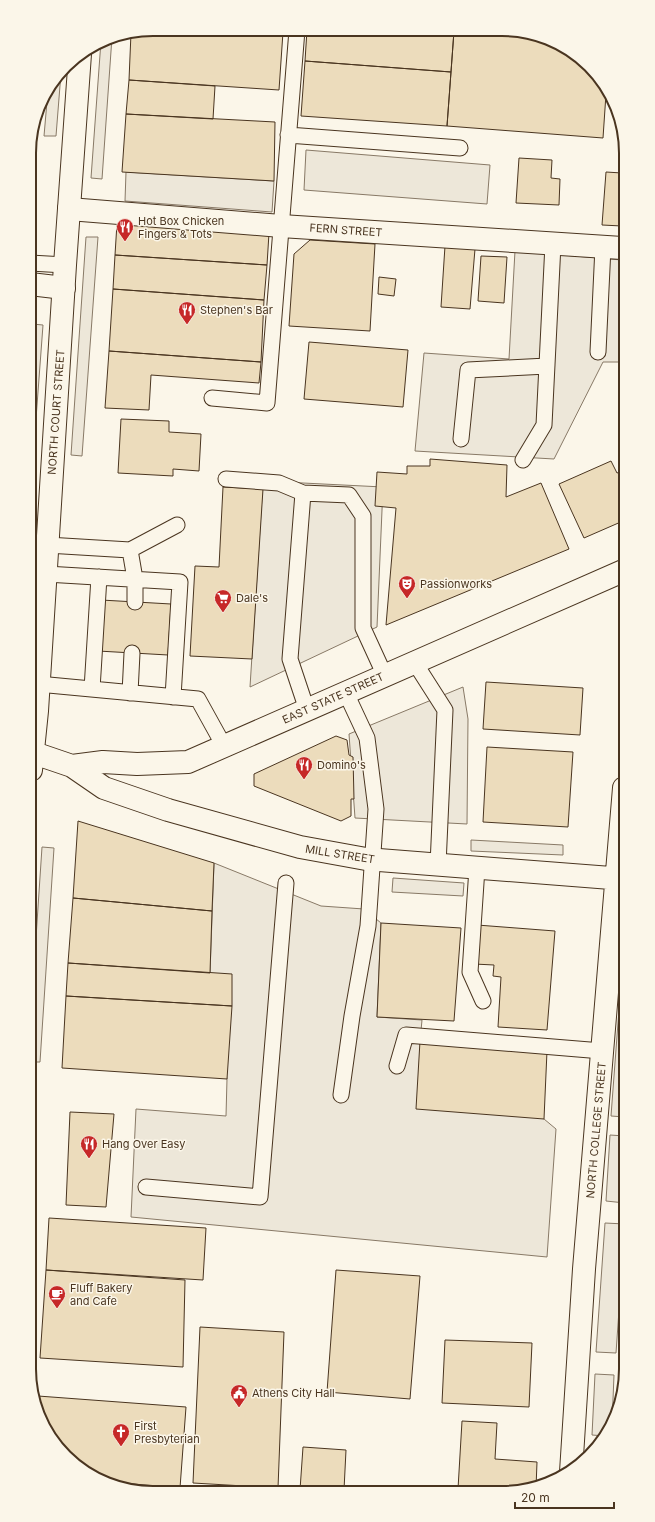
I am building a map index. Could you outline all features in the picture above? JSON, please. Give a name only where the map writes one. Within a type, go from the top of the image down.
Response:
[{"type":"street","name":"NORTH COURT STREET","points":[[36,709],[79,62]]},
{"type":"street","name":"FERN STREET","points":[[69,209],[281,226],[612,248]]},
{"type":"street","points":[[36,285],[64,288]]},
{"type":"street","name":"EAST STATE STREET","points":[[36,759],[72,766],[103,762],[137,764],[188,762],[619,573]]},
{"type":"street","name":"MILL STREET","points":[[72,766],[104,788],[168,810],[300,847],[373,860],[619,879]]},
{"type":"street","name":"NORTH COLLEGE STREET","points":[[573,1461],[583,1275],[602,1051],[619,889]]},
{"type":"lane","points":[[212,398],[267,403],[296,36]]},
{"type":"lane","points":[[288,135],[460,148]]},
{"type":"lane","points":[[523,460],[544,425],[553,244]]},
{"type":"lane","points":[[598,352],[612,248]]},
{"type":"lane","points":[[36,263],[65,264]]},
{"type":"lane","points":[[461,439],[468,370],[547,366]]},
{"type":"lane","points":[[226,479],[279,483],[303,493],[349,495],[363,516],[363,628],[385,676]]},
{"type":"lane","points":[[303,493],[290,659],[307,710]]},
{"type":"lane","points":[[47,545],[130,550],[177,525]]},
{"type":"lane","points":[[130,550],[135,579],[135,602]]},
{"type":"lane","points":[[46,574],[180,582],[173,697]]},
{"type":"lane","points":[[92,689],[99,577]]},
{"type":"lane","points":[[130,693],[132,653]]},
{"type":"lane","points":[[415,662],[445,710],[438,865]]},
{"type":"lane","points":[[38,684],[198,699],[224,746]]},
{"type":"lane","points":[[341,1095],[352,1016],[368,926],[376,809],[367,738],[346,693]]},
{"type":"lane","points":[[477,868],[470,972],[483,1001]]},
{"type":"lane","points":[[146,1187],[260,1197],[286,883]]},
{"type":"lane","points":[[397,1066],[406,1035],[602,1051]]},
{"type":"shaded area","points":[[112,43],[102,179],[91,178],[100,48]]},
{"type":"shaded area","points":[[60,82],[56,136],[44,136],[47,105]]},
{"type":"shaded area","points":[[306,150],[490,165],[487,204],[304,190]]},
{"type":"shaded area","points":[[126,172],[274,181],[272,212],[125,201]]},
{"type":"shaded area","points":[[86,237],[98,237],[82,456],[71,455]]},
{"type":"shaded area","points":[[515,251],[619,260],[619,362],[603,362],[554,459],[415,451],[424,353],[509,359]]},
{"type":"shaded area","points":[[36,324],[43,325],[36,419]]},
{"type":"shaded area","points":[[263,481],[383,487],[377,627],[250,687]]},
{"type":"shaded area","points":[[463,687],[468,719],[467,824],[355,818],[349,734]]},
{"type":"shaded area","points":[[471,840],[563,845],[563,855],[471,851]]},
{"type":"shaded area","points":[[42,847],[54,848],[40,1062],[36,1062],[36,938]]},
{"type":"shaded area","points":[[214,863],[321,906],[364,909],[381,923],[377,1017],[422,1020],[420,1041],[544,1119],[556,1129],[547,1257],[131,1217],[136,1109],[226,1116],[227,1079],[210,973]]},
{"type":"shaded area","points":[[393,878],[464,883],[463,896],[392,892]]},
{"type":"shaded area","points":[[619,1010],[619,1117],[611,1116]]},
{"type":"shaded area","points":[[610,1135],[619,1136],[619,1202],[606,1201]]},
{"type":"shaded area","points":[[605,1223],[619,1224],[619,1310],[616,1353],[596,1352]]},
{"type":"shaded area","points":[[595,1374],[614,1375],[613,1408],[598,1435],[592,1435]]},
{"type":"building","points":[[153,36],[283,36],[279,90],[129,80],[131,38]]},
{"type":"building","points":[[307,36],[454,36],[451,72],[305,61]]},
{"type":"building","points":[[454,36],[518,37],[540,42],[554,48],[579,65],[590,76],[606,99],[603,138],[447,126]]},
{"type":"building","points":[[305,61],[451,72],[447,126],[301,116]]},
{"type":"building","points":[[129,80],[215,86],[213,119],[126,114]]},
{"type":"building","points":[[126,114],[275,122],[274,181],[122,172]]},
{"type":"building","points":[[519,158],[552,160],[551,178],[560,179],[559,205],[516,203]]},
{"type":"building","points":[[606,172],[619,173],[619,226],[602,225]]},
{"type":"building","points":[[117,223],[269,233],[267,265],[115,255]]},
{"type":"building","points":[[310,240],[375,244],[370,331],[289,326],[294,254]]},
{"type":"building","points":[[445,246],[475,249],[470,309],[441,307]]},
{"type":"building","points":[[115,255],[267,265],[264,300],[113,289]]},
{"type":"building","points":[[481,256],[507,257],[504,303],[478,301]]},
{"type":"building","points":[[379,277],[396,279],[394,296],[378,294]]},
{"type":"building","name":"Stephen's Bar","points":[[113,289],[264,300],[261,362],[109,351]]},
{"type":"building","points":[[309,342],[408,350],[403,407],[304,399]]},
{"type":"building","points":[[109,351],[261,362],[259,383],[151,375],[149,410],[105,408]]},
{"type":"building","points":[[121,419],[169,421],[169,432],[201,434],[199,471],[173,469],[173,476],[118,473]]},
{"type":"building","points":[[430,459],[507,465],[506,497],[541,483],[569,549],[386,625],[396,508],[375,506],[377,472],[407,474],[407,466],[430,466]]},
{"type":"building","points":[[611,461],[617,473],[619,472],[619,523],[584,538],[559,484]]},
{"type":"building","name":"Dale's","points":[[223,487],[263,489],[252,659],[190,656],[195,566],[219,567]]},
{"type":"building","points":[[101,600],[171,604],[168,655],[98,651]]},
{"type":"building","points":[[486,682],[583,688],[580,735],[483,729]]},
{"type":"building","name":"Domino's","points":[[336,736],[347,740],[349,755],[353,757],[354,799],[351,799],[351,816],[341,821],[254,786],[254,774]]},
{"type":"building","points":[[487,747],[573,752],[568,827],[483,822]]},
{"type":"building","points":[[78,821],[214,863],[212,911],[73,898]]},
{"type":"building","points":[[73,898],[212,911],[210,973],[68,963]]},
{"type":"building","points":[[381,923],[461,928],[454,1021],[377,1017]]},
{"type":"building","points":[[477,925],[555,931],[547,1030],[498,1027],[501,977],[493,976],[494,965],[474,964]]},
{"type":"building","points":[[68,963],[232,974],[232,1006],[66,996]]},
{"type":"building","points":[[66,996],[232,1006],[227,1079],[62,1068]]},
{"type":"building","points":[[420,1041],[547,1051],[544,1119],[416,1109]]},
{"type":"building","name":"Hang Over Easy","points":[[70,1112],[114,1114],[106,1207],[66,1205]]},
{"type":"building","points":[[49,1218],[206,1228],[203,1280],[46,1270]]},
{"type":"building","points":[[46,1270],[185,1280],[183,1367],[40,1358]]},
{"type":"building","points":[[336,1270],[420,1276],[410,1399],[327,1392]]},
{"type":"building","name":"Athens City Hall","points":[[200,1327],[284,1332],[278,1486],[244,1486],[193,1483]]},
{"type":"building","points":[[445,1340],[532,1343],[529,1407],[442,1403]]},
{"type":"building","name":"First Presbyterian","points":[[39,1396],[186,1407],[180,1486],[128,1484],[115,1480],[101,1474],[76,1457],[60,1440],[52,1428],[45,1414]]},
{"type":"building","points":[[462,1421],[497,1423],[495,1459],[537,1462],[536,1481],[533,1482],[502,1486],[458,1486]]},
{"type":"building","points":[[303,1447],[346,1450],[344,1486],[300,1486]]},
{"type":"place","name":"Hot Box Chicken Fingers & Tots","points":[[125,242]]},
{"type":"place","name":"Stephen's Bar","points":[[187,325]]},
{"type":"place","name":"Passionworks","points":[[407,599]]},
{"type":"place","name":"Dale's","points":[[223,613]]},
{"type":"place","name":"Domino's","points":[[304,780]]},
{"type":"place","name":"Hang Over Easy","points":[[89,1159]]},
{"type":"place","name":"Fluff Bakery and Cafe","points":[[57,1309]]},
{"type":"place","name":"Athens City Hall","points":[[239,1408]]},
{"type":"place","name":"First Presbyterian","points":[[121,1447]]}]
